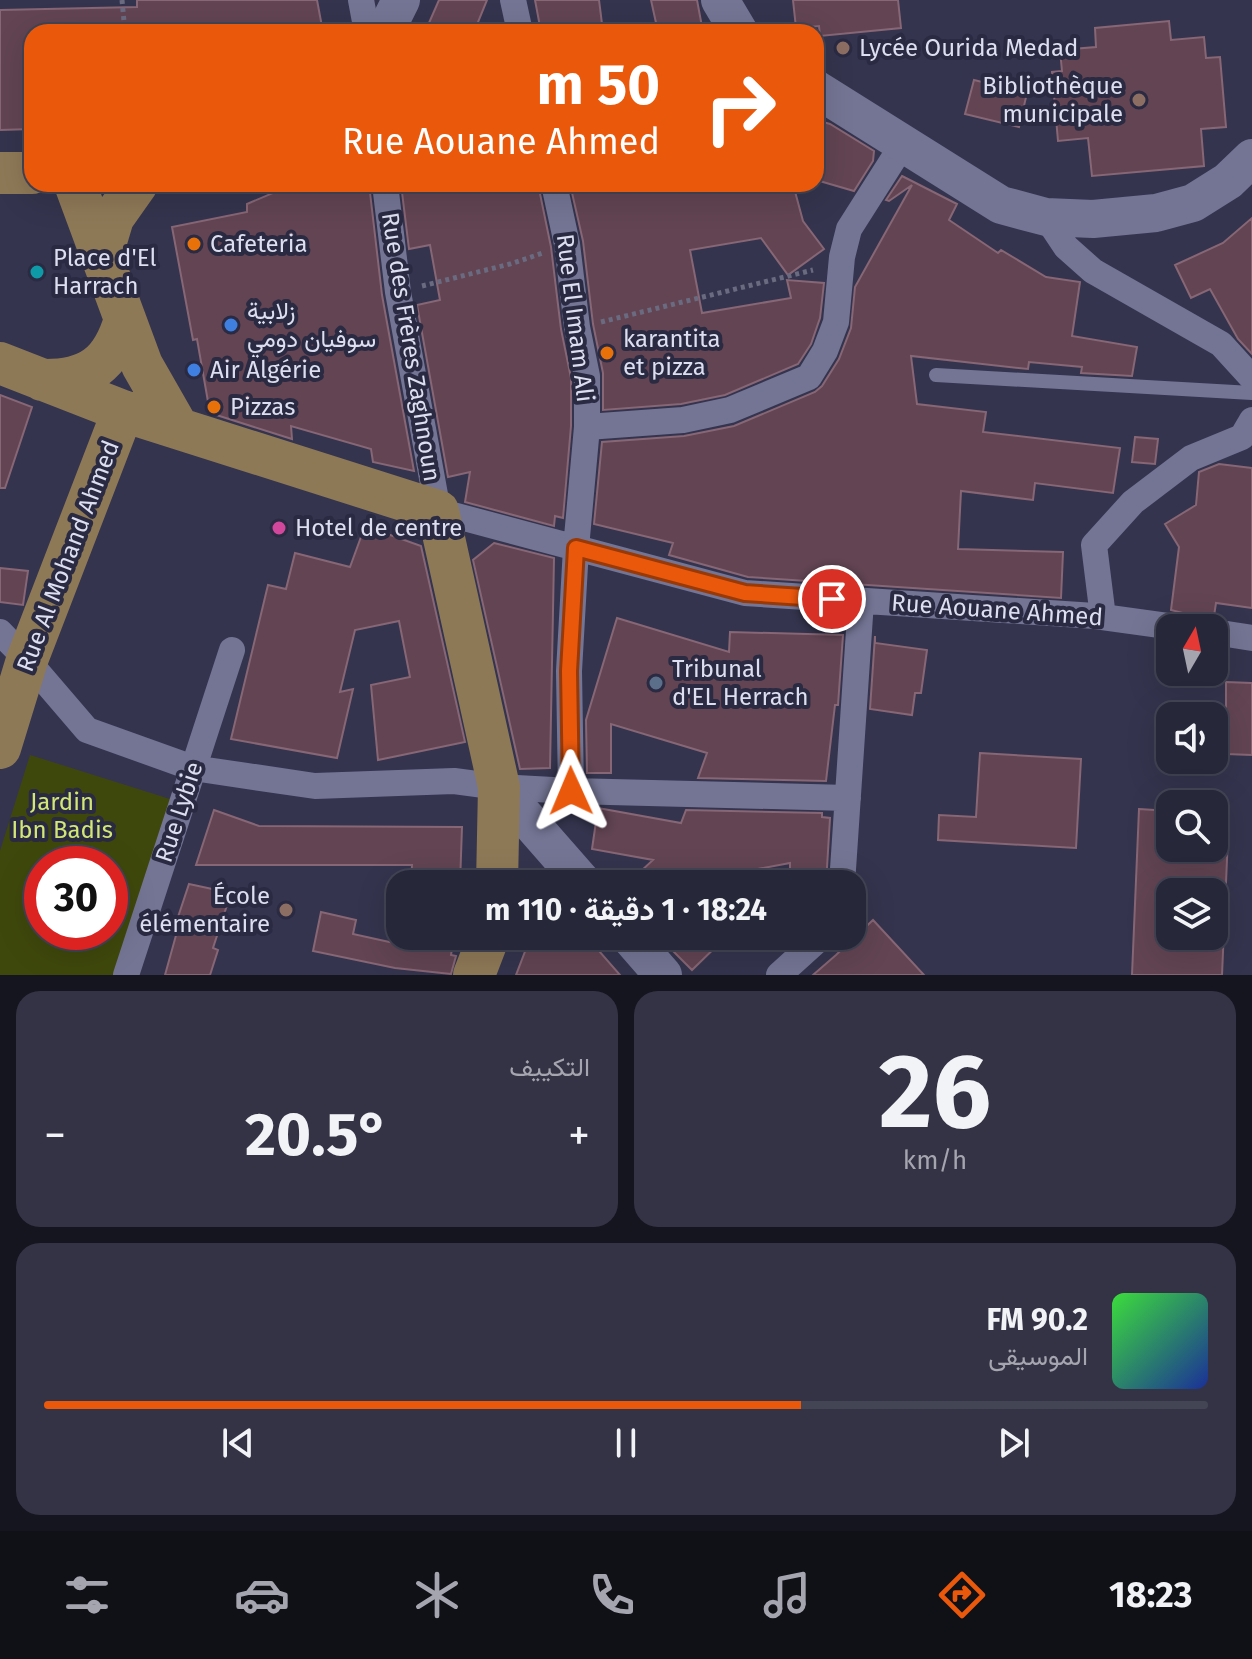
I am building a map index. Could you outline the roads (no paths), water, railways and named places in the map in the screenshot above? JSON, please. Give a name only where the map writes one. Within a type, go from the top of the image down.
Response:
[{"type":"main road","points":[[389,24],[401,0]]},
{"type":"main road","points":[[720,0],[734,24]]},
{"type":"main road","points":[[824,94],[1001,205],[1046,217],[1093,219],[1156,213],[1193,203],[1228,181],[1252,158]]},
{"type":"main road","points":[[0,173],[24,173]]},
{"type":"main road","points":[[78,192],[142,365],[178,428]]},
{"type":"main road","points":[[102,255],[113,218],[131,192]]},
{"type":"main road","points":[[42,380],[65,380],[87,373],[105,360],[119,341],[125,319]]},
{"type":"main road","points":[[0,363],[123,411],[438,511],[499,787],[497,870]]},
{"type":"main road","name":"Rue Al Mohand Ahmed","points":[[0,748],[14,646],[123,411]]},
{"type":"main road","points":[[499,787],[572,870]]},
{"type":"main road","points":[[474,975],[484,950]]},
{"type":"main road","points":[[641,950],[663,975]]},
{"type":"street","points":[[361,0],[366,24]]},
{"type":"street","points":[[513,0],[518,24]]},
{"type":"street","points":[[587,427],[683,420],[730,410],[809,377],[825,351],[836,322],[842,257],[855,218],[903,144]]},
{"type":"street","name":"Rue des Frères Zaghnoun","points":[[386,192],[398,292],[438,511]]},
{"type":"street","name":"Rue El Imam Ali","points":[[556,192],[587,376],[587,427],[569,671],[571,791]]},
{"type":"street","points":[[1046,217],[1066,247],[1093,271],[1221,344],[1252,378]]},
{"type":"street","points":[[1103,617],[1094,545],[1133,502],[1191,458],[1249,432]]},
{"type":"street","name":"Rue Aouane Ahmed","points":[[438,511],[745,593],[1103,617],[1156,624]]},
{"type":"street","points":[[843,870],[861,601]]},
{"type":"street","points":[[1228,634],[1252,638]]},
{"type":"street","points":[[14,646],[87,730],[193,768],[315,786],[454,781],[571,791],[848,798]]},
{"type":"street","name":"Rue Lybie","points":[[126,975],[232,650]]},
{"type":"street","points":[[779,975],[807,950]]},
{"type":"lane","points":[[936,375],[1252,393]]},
{"type":"place","name":"Lycée Ourida Medad","points":[[843,48]]},
{"type":"place","name":"Bibliothèque municipale","points":[[1139,100]]},
{"type":"place","name":"Cafeteria","points":[[194,244]]},
{"type":"place","name":"Place d'El Harrach","points":[[37,272]]},
{"type":"place","name":"زلابية سوفيان دومي","points":[[231,325]]},
{"type":"place","name":"karantita et pizza","points":[[607,353]]},
{"type":"place","name":"Air Algérie","points":[[194,370]]},
{"type":"place","name":"Pizzas","points":[[214,407]]},
{"type":"place","name":"Hotel de centre","points":[[279,528]]},
{"type":"place","name":"Tribunal d'EL Herrach","points":[[656,683]]},
{"type":"place","name":"École élémentaire","points":[[286,910]]},
{"type":"park label","name":"Jardin Ibn Badis","points":[[62,816]]}]
